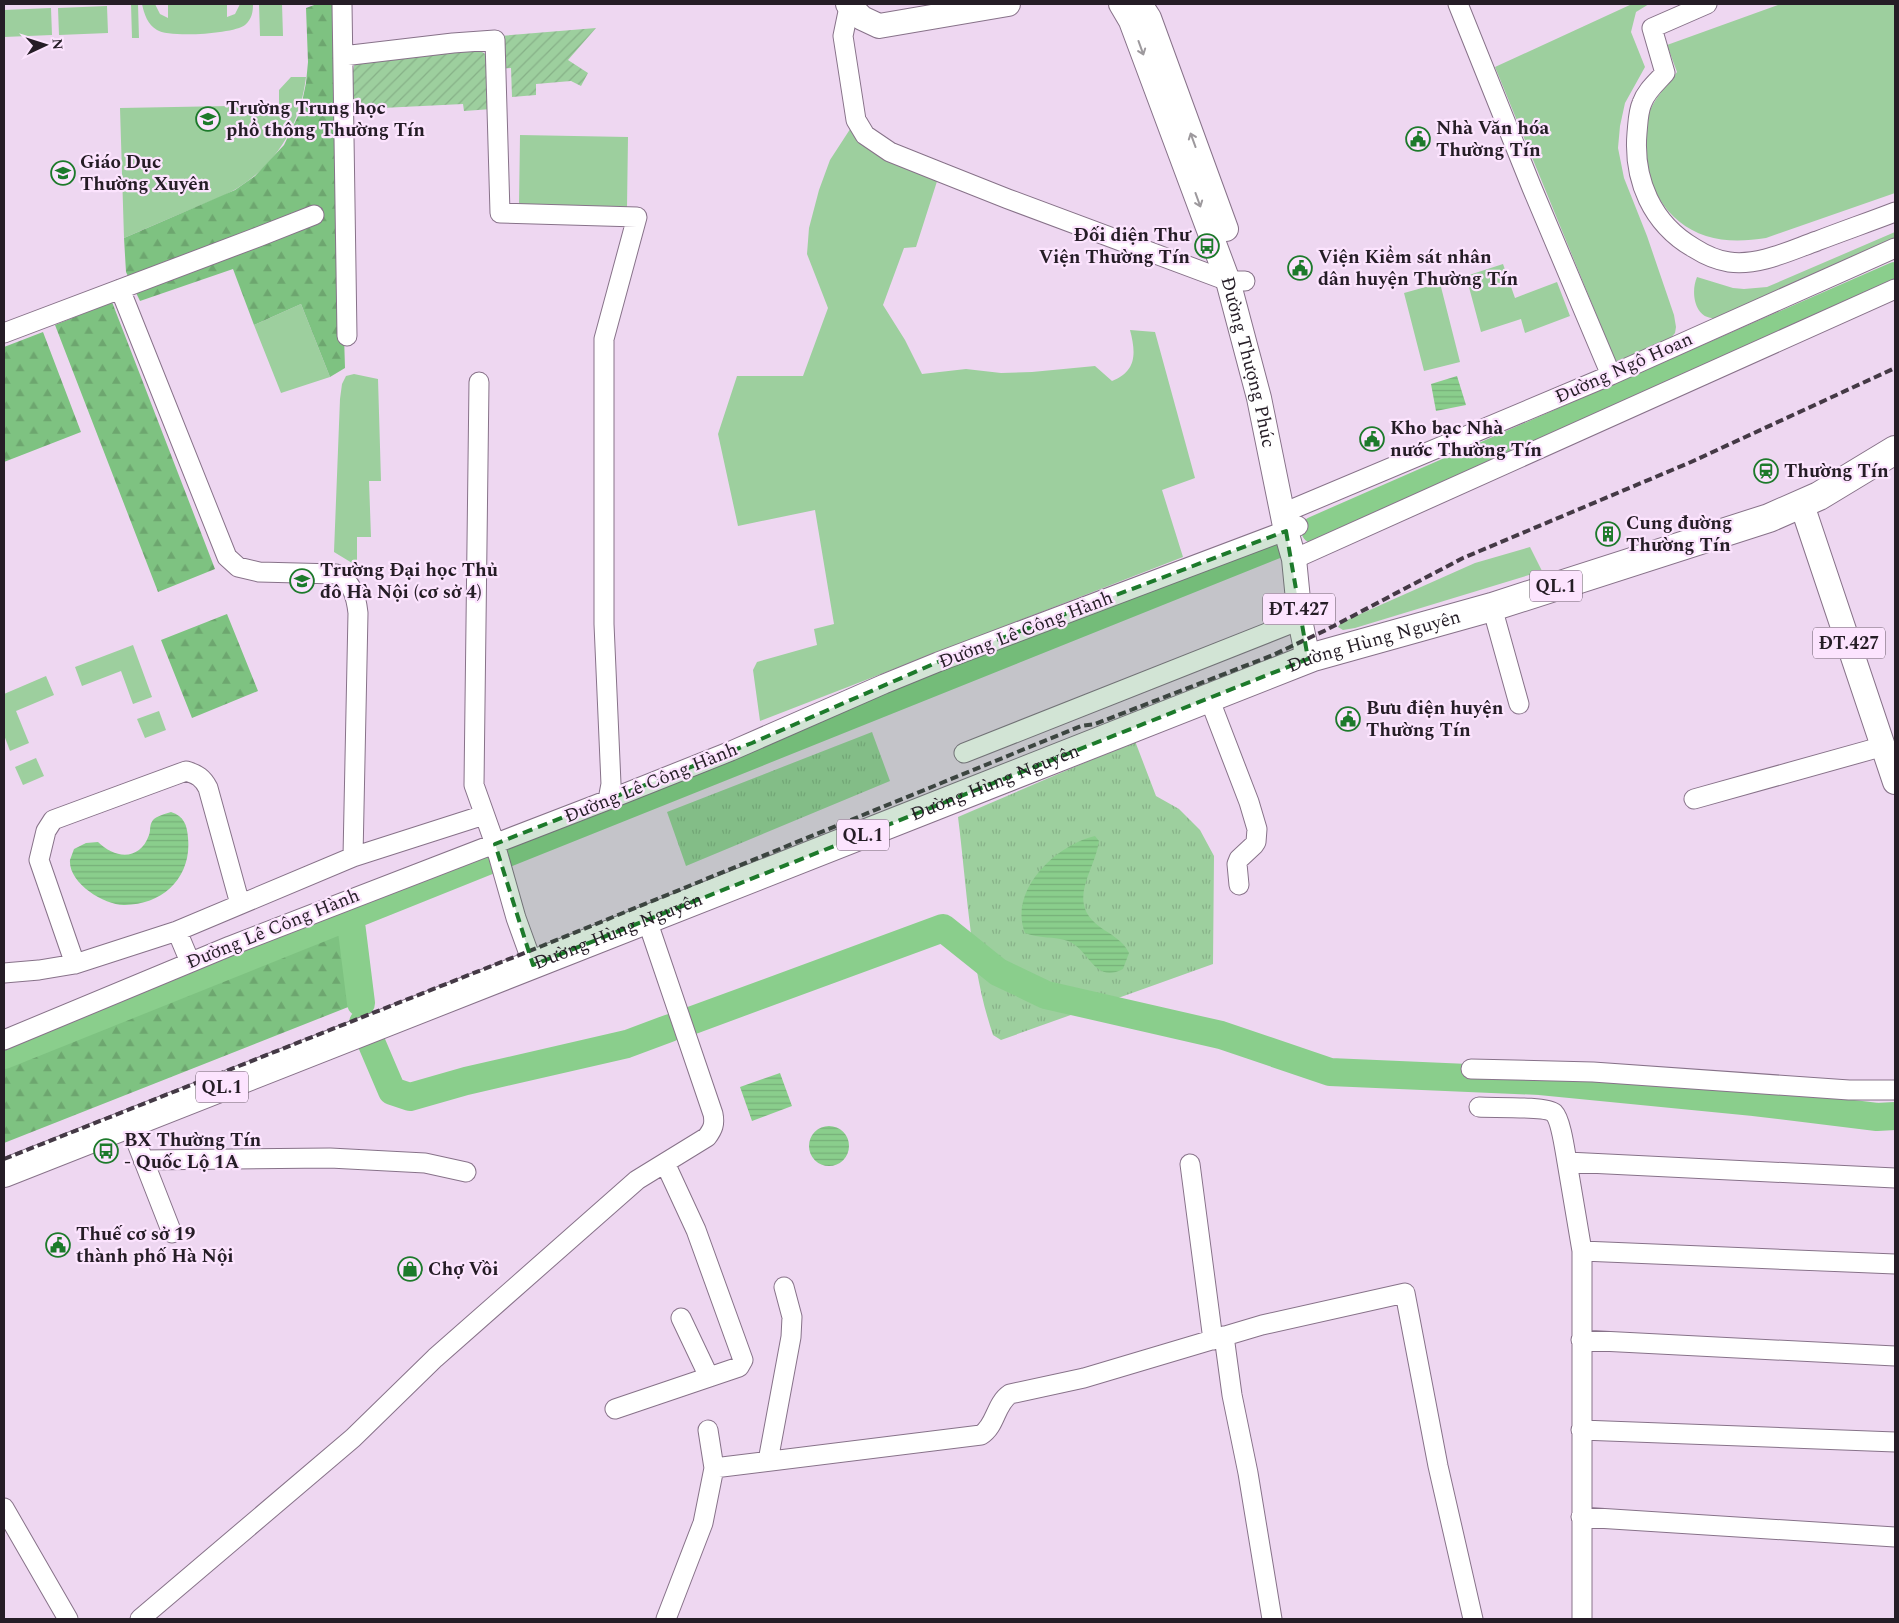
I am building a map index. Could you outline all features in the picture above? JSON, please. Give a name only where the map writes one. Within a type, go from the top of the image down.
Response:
[{"type":"highway","name":"QL.1","points":[[1802,505],[1895,450]]},
{"type":"highway","name":"Đường Hùng Nguyên","points":[[4,1173],[1308,659],[1492,607],[1768,518],[1802,505]]},
{"type":"main road","points":[[849,5],[862,18],[879,26],[1008,4]]},
{"type":"main road","name":"Đường Thượng Phúc","points":[[1121,4],[1131,21],[1236,281]]},
{"type":"main road","name":"Đường Thượng Phúc","points":[[1140,4],[1149,18],[1236,281],[1259,369],[1293,522],[1294,558],[1300,620],[1308,659]]},
{"type":"main road","name":"ĐT.427","points":[[1802,505],[1889,752],[1895,782]]},
{"type":"street","points":[[342,4],[347,336]]},
{"type":"street","points":[[1458,4],[1532,188],[1611,375]]},
{"type":"street","points":[[849,5],[843,36],[856,120],[865,135],[890,152],[940,172],[1236,281]]},
{"type":"street","points":[[1698,5],[1652,28],[1665,73],[1651,88],[1642,102],[1638,123],[1636,149],[1638,172],[1648,201],[1674,234],[1688,245],[1711,258],[1730,262],[1748,262],[1772,257],[1895,212]]},
{"type":"street","points":[[343,56],[495,40],[500,213],[637,216],[604,339],[604,624],[611,784],[608,800]]},
{"type":"street","points":[[4,333],[314,215]]},
{"type":"street","name":"Đường Ngô Hoan","points":[[1293,522],[1611,375],[1895,248]]},
{"type":"street","points":[[120,289],[226,557],[238,567],[259,572],[336,574],[344,578],[356,596],[358,613],[354,857]]},
{"type":"street","points":[[1294,558],[1895,289]]},
{"type":"street","points":[[479,382],[474,785],[496,848],[516,918],[533,965]]},
{"type":"street","name":"Đường Lê Công Hành","points":[[4,1040],[306,915],[496,848],[608,800],[752,743],[884,684],[1293,522]]},
{"type":"street","points":[[1492,607],[1519,704]]},
{"type":"street","points":[[964,753],[1300,620]]},
{"type":"street","points":[[1209,698],[1249,802],[1257,828],[1256,842],[1239,859],[1237,864],[1240,885]]},
{"type":"street","points":[[1694,799],[1889,752]]},
{"type":"street","points":[[75,964],[38,860],[46,831],[53,820],[186,771],[204,780],[208,788],[240,904]]},
{"type":"street","points":[[4,973],[40,970],[75,964],[177,931],[354,857],[484,815]]},
{"type":"street","points":[[140,1619],[353,1438],[435,1358],[637,1180],[707,1137],[713,1130],[714,1123],[647,920]]},
{"type":"street","points":[[177,931],[190,962]]},
{"type":"street","points":[[1470,1070],[1593,1072],[1849,1090],[1895,1090]]},
{"type":"street","points":[[1479,1107],[1539,1109],[1554,1114],[1558,1120],[1567,1162],[1582,1251],[1582,1619]]},
{"type":"street","points":[[129,1124],[172,1232]]},
{"type":"street","points":[[143,1160],[330,1158],[425,1163],[466,1172]]},
{"type":"street","points":[[1567,1162],[1895,1178]]},
{"type":"street","points":[[615,1409],[739,1367],[742,1363],[742,1358],[696,1230],[665,1164]]},
{"type":"street","points":[[1190,1164],[1219,1338],[1248,1473],[1272,1619]]},
{"type":"street","points":[[1582,1251],[1895,1264]]},
{"type":"street","points":[[768,1461],[792,1337],[792,1317],[784,1287]]},
{"type":"street","points":[[714,1468],[981,1435],[988,1431],[1002,1401],[1010,1394],[1084,1378],[1262,1325],[1405,1292],[1438,1466],[1473,1619]]},
{"type":"street","points":[[681,1318],[709,1377]]},
{"type":"street","points":[[1581,1340],[1895,1356]]},
{"type":"street","points":[[666,1619],[703,1523],[714,1468],[708,1430]]},
{"type":"street","points":[[1581,1430],[1895,1442]]},
{"type":"street","points":[[4,1508],[68,1619]]},
{"type":"street","points":[[1581,1517],[1895,1537]]},
{"type":"highlighted area","points":[[1286,531],[1308,659],[533,965],[495,844],[752,743],[938,662]]},
{"type":"green space","points":[[131,4],[138,4],[139,38],[132,38]]},
{"type":"green space","points":[[142,4],[155,4],[160,14],[168,18],[168,4],[227,4],[227,17],[235,14],[240,4],[253,4],[251,18],[245,25],[239,28],[215,33],[174,34],[157,30],[151,25]]},
{"type":"green space","points":[[259,4],[282,4],[283,36],[260,36]]},
{"type":"green space","points":[[317,4],[334,4],[345,368],[330,377],[301,304],[254,325],[233,269],[140,301],[126,272],[124,238],[235,190],[255,176],[284,145],[300,112],[306,83],[308,62],[306,8]]},
{"type":"green space","points":[[1632,4],[1649,4],[1636,12],[1631,32],[1645,67],[1625,103],[1618,148],[1624,178],[1647,236],[1674,315],[1676,327],[1675,333],[1669,340],[1617,365],[1495,67]]},
{"type":"green space","points":[[1781,4],[1895,4],[1895,193],[1766,238],[1736,240],[1706,236],[1689,228],[1674,217],[1654,188],[1648,170],[1645,134],[1648,116],[1657,98],[1677,72],[1667,45]]},
{"type":"green space","points":[[107,6],[108,33],[59,35],[58,8]]},
{"type":"green space","points":[[51,8],[52,35],[4,37],[4,10]]},
{"type":"green space","points":[[596,28],[568,60],[588,73],[581,86],[571,81],[536,84],[536,95],[512,97],[511,68],[500,69],[500,36]]},
{"type":"green space","points":[[474,48],[484,53],[490,59],[492,109],[464,111],[463,104],[382,108],[381,114],[353,114],[353,70],[355,63]]},
{"type":"green space","points":[[291,77],[306,77],[303,95],[292,127],[284,142],[263,168],[236,189],[124,238],[120,108],[279,105],[279,90]]},
{"type":"green space","points":[[856,120],[940,172],[916,247],[904,248],[883,305],[905,340],[922,374],[966,369],[1001,373],[1032,372],[1095,366],[1112,381],[1126,372],[1133,360],[1134,354],[1130,330],[1155,332],[1195,478],[1162,490],[1183,557],[760,721],[753,670],[757,662],[817,645],[814,629],[834,624],[815,510],[738,526],[718,434],[737,376],[803,376],[828,308],[807,254],[809,228],[819,190],[830,160]]},
{"type":"green space","points":[[520,135],[628,137],[627,207],[519,205]]},
{"type":"green space","points":[[1895,232],[1895,239],[1717,318],[1710,318],[1704,315],[1696,305],[1694,291],[1697,277],[1733,288],[1767,287]]},
{"type":"green space","points":[[1503,264],[1515,298],[1557,282],[1570,316],[1525,333],[1521,319],[1481,332],[1466,276]]},
{"type":"green space","points":[[1440,283],[1460,362],[1424,371],[1404,293]]},
{"type":"green space","points":[[112,302],[215,569],[158,592],[55,325]]},
{"type":"green space","points":[[301,304],[330,377],[281,393],[254,325]]},
{"type":"green space","points":[[43,332],[81,432],[4,462],[4,347]]},
{"type":"green space","points":[[354,374],[378,379],[381,481],[369,481],[371,537],[357,537],[357,566],[334,552],[340,399],[342,384],[346,376]]},
{"type":"green space","points":[[1530,547],[1542,571],[1355,628],[1343,630],[1338,627],[1349,619],[1475,563]]},
{"type":"green space","points":[[227,614],[258,691],[192,718],[161,640]]},
{"type":"green space","points":[[133,645],[152,697],[133,704],[121,671],[82,686],[75,667]]},
{"type":"green space","points":[[46,676],[54,695],[16,711],[29,743],[10,751],[4,735],[4,694]]},
{"type":"green space","points":[[159,711],[166,730],[145,738],[137,719]]},
{"type":"green space","points":[[872,732],[890,781],[686,866],[667,812]]},
{"type":"green space","points":[[1135,741],[1156,796],[1179,809],[1200,830],[1214,856],[1213,964],[1001,1040],[993,1035],[979,982],[970,927],[958,817]]},
{"type":"green space","points":[[36,758],[44,776],[23,785],[15,767]]},
{"type":"green space","points":[[341,926],[371,998],[4,1143],[4,1066]]},
{"type":"shaded area","points":[[1457,376],[1466,405],[1436,411],[1431,384]]},
{"type":"shaded area","points":[[171,812],[179,816],[186,825],[188,852],[180,876],[163,894],[139,904],[117,904],[98,897],[81,885],[75,877],[71,869],[70,860],[74,849],[86,843],[98,842],[112,852],[126,855],[133,853],[145,843],[153,820]]},
{"type":"shaded area","points":[[1095,836],[1099,841],[1083,897],[1090,917],[1100,927],[1120,941],[1129,953],[1123,969],[1113,972],[1105,972],[1099,969],[1082,951],[1068,941],[1025,933],[1022,917],[1023,901],[1029,886],[1039,872],[1051,859],[1065,849]]},
{"type":"shaded area","points":[[780,1073],[792,1106],[752,1121],[740,1087]]},
{"type":"shaded area","points":[[833,1126],[840,1129],[846,1135],[849,1146],[848,1154],[840,1163],[833,1166],[825,1166],[818,1163],[810,1154],[809,1142],[812,1135],[821,1127]]},
{"type":"waterway","points":[[1315,530],[1895,276]]},
{"type":"waterway","points":[[4,1055],[1280,543]]},
{"type":"waterway","points":[[350,915],[361,1003]]},
{"type":"waterway","points":[[693,1020],[943,928],[998,972],[1046,995],[1221,1035],[1330,1072],[1540,1081],[1754,1102],[1877,1117],[1895,1116]]},
{"type":"waterway","points":[[363,1023],[392,1091],[410,1097],[466,1081],[627,1044],[670,1028]]},
{"type":"railway","points":[[4,1159],[542,946],[1081,726],[1095,724],[1273,655],[1326,630],[1463,558],[1691,462],[1895,368]]},
{"type":"place","name":"Trường Trung học phổ thông Thường Tín","points":[[208,119]]},
{"type":"place","name":"Nhà Văn hóa Thường Tín","points":[[1418,139]]},
{"type":"place","name":"Giáo Dục Thường Xuyên","points":[[63,173]]},
{"type":"place","name":"Đối diện Thư Viện Thường Tín","points":[[1207,246]]},
{"type":"place","name":"Viện Kiểm sát nhân dân huyện Thường Tín","points":[[1300,268]]},
{"type":"place","name":"Kho bạc Nhà nước Thường Tín","points":[[1372,439]]},
{"type":"place","name":"Thường Tín","points":[[1766,471]]},
{"type":"place","name":"Cung đường Thường Tín","points":[[1608,534]]},
{"type":"place","name":"Trường Đại học Thủ đô Hà Nội (cơ sở 4)","points":[[302,581]]},
{"type":"place","name":"Bưu điện huyện Thường Tín","points":[[1348,719]]},
{"type":"place","name":"BX Thường Tín - Quốc Lộ 1A","points":[[106,1151]]},
{"type":"place","name":"Thuế cơ sở 19 thành phố Hà Nội","points":[[58,1245]]},
{"type":"place","name":"Chợ Vồi","points":[[410,1269]]}]
